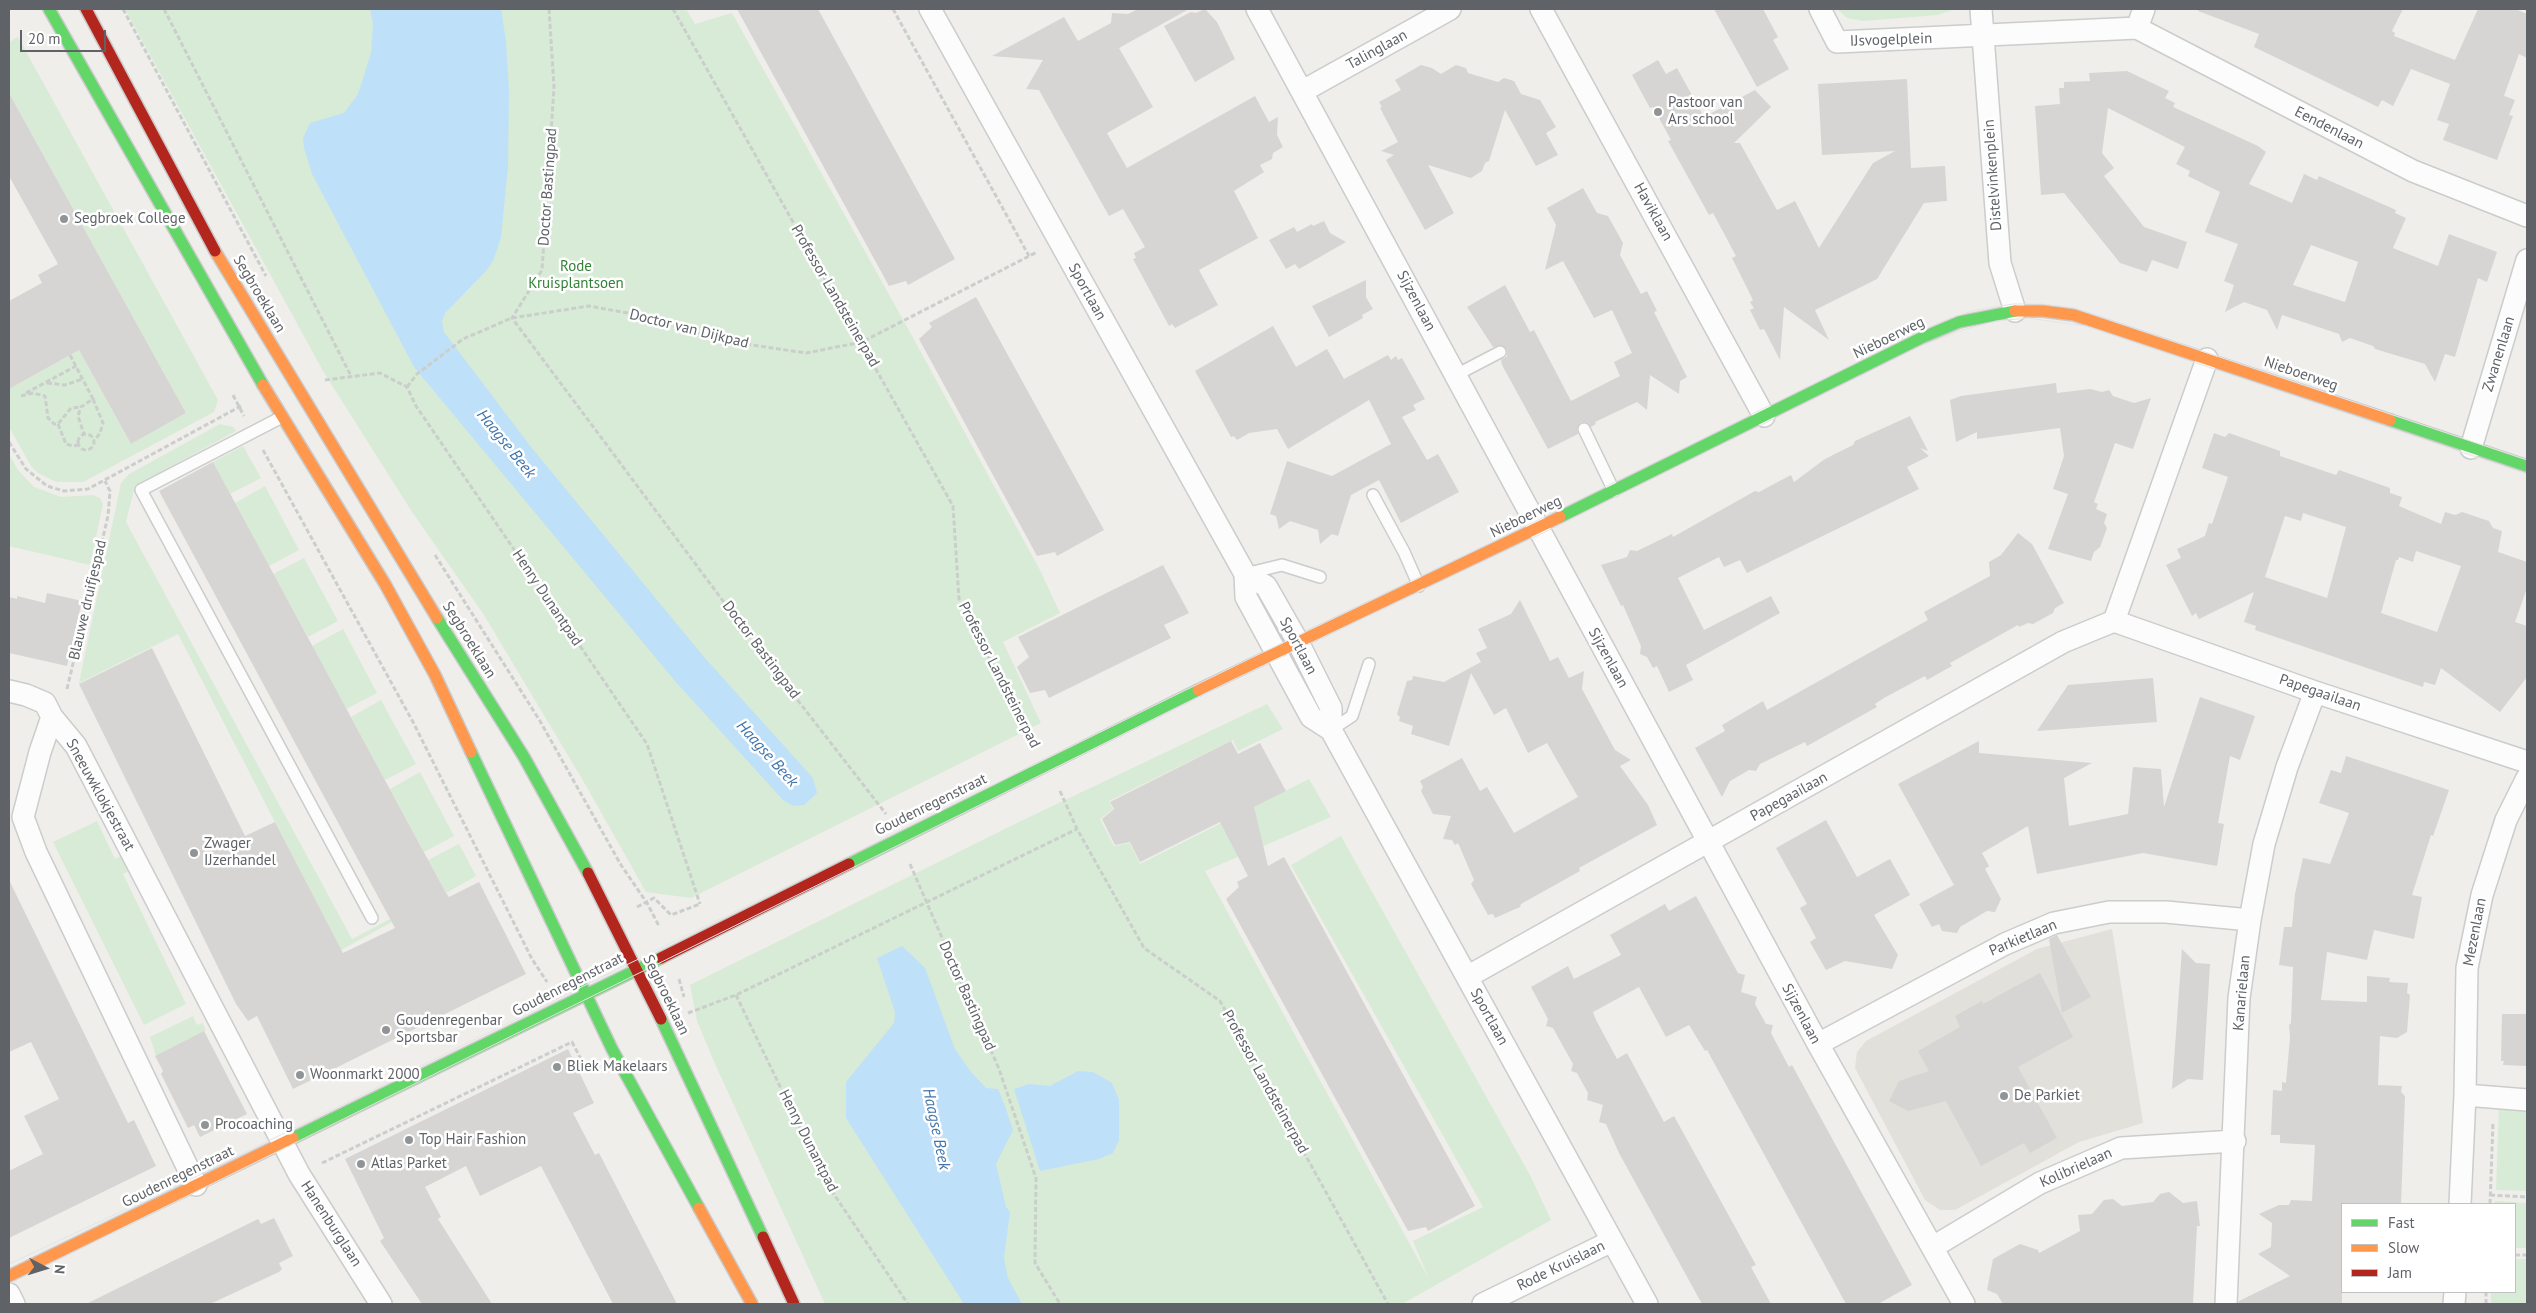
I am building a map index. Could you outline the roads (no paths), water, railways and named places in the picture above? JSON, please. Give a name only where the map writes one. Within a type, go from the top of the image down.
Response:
[{"type":"main road","points":[[49,9],[282,417],[386,584],[435,675],[612,1049],[752,1304]]},
{"type":"main road","name":"Segbroeklaan","points":[[86,9],[212,245],[377,520],[524,757],[612,918],[794,1304]]},
{"type":"main road","name":"Nieboerweg","points":[[1276,653],[1419,586],[1942,329],[1978,317],[2015,312],[2043,311],[2074,316],[2527,466]]},
{"type":"main road","name":"Goudenregenstraat","points":[[9,1276],[1276,653]]},
{"type":"street","name":"Sportlaan","points":[[930,9],[1245,574],[1246,597],[1311,717],[1332,730]]},
{"type":"street","name":"Sijzenlaan","points":[[1257,9],[1303,90],[1818,1044],[1964,1304]]},
{"type":"street","name":"Talinglaan","points":[[1303,90],[1450,9]]},
{"type":"street","name":"Haviklaan","points":[[1541,9],[1764,416]]},
{"type":"street","name":"IJsvogelplein","points":[[1820,9],[1837,42],[1983,37],[2140,18]]},
{"type":"street","points":[[1981,9],[1983,37]]},
{"type":"street","name":"Eendenlaan","points":[[2140,18],[2414,170],[2527,216]]},
{"type":"street","name":"Distelvinkenplein","points":[[1983,37],[2000,263],[2015,312]]},
{"type":"street","name":"Zwanenlaan","points":[[2471,448],[2527,260]]},
{"type":"street","points":[[2114,621],[2207,359]]},
{"type":"street","name":"Sportlaan","points":[[1245,574],[1266,586],[1298,642],[1330,708],[1332,730],[1647,1304]]},
{"type":"street","name":"Papegaailaan","points":[[1467,977],[2063,642],[2114,621],[2315,692],[2527,762]]},
{"type":"street","points":[[9,691],[26,695],[45,703],[52,717]]},
{"type":"street","name":"Kanarielaan","points":[[2226,1304],[2235,1141],[2239,998],[2250,920],[2264,844],[2286,767],[2315,692]]},
{"type":"street","name":"Sneeuwklokjestraat","points":[[52,717],[76,746],[284,1142]]},
{"type":"street","name":"Sneeuwklokjestraat","points":[[52,717],[40,752],[23,817],[40,861],[196,1185]]},
{"type":"street","name":"Mezenlaan","points":[[2460,1198],[2465,1095],[2467,968],[2482,895],[2506,820],[2527,778]]},
{"type":"street","name":"Parkietlaan","points":[[1818,1044],[2005,944],[2054,923],[2109,912],[2166,912],[2250,920]]},
{"type":"street","points":[[2465,1095],[2527,1100]]},
{"type":"street","name":"Kolibrielaan","points":[[1933,1247],[2040,1183],[2121,1148],[2235,1141]]},
{"type":"street","name":"Hanenburglaan","points":[[284,1142],[299,1174],[381,1304]]},
{"type":"street","name":"Rode Kruislaan","points":[[1483,1304],[1612,1241]]},
{"type":"street","points":[[9,1294],[14,1304]]},
{"type":"lane","points":[[1456,375],[1500,352]]},
{"type":"lane","points":[[282,417],[141,490],[372,918]]},
{"type":"lane","points":[[1584,429],[1614,490]]},
{"type":"lane","points":[[1373,495],[1404,552],[1419,586]]},
{"type":"lane","points":[[1245,574],[1282,565],[1320,577]]},
{"type":"lane","points":[[1332,730],[1352,716],[1369,664]]},
{"type":"water","name":"Haagse Beek","points":[[370,9],[501,9],[506,41],[509,91],[508,166],[501,238],[493,261],[486,271],[445,313],[442,322],[444,332],[531,447],[704,657],[813,778],[817,793],[804,805],[793,806],[783,800],[675,681],[414,367],[312,174],[304,148],[303,138],[310,123],[344,113],[358,94],[371,53],[373,24]]},
{"type":"water","name":"Haagse Beek","points":[[902,946],[925,968],[955,1049],[971,1072],[986,1088],[998,1089],[1005,1106],[1013,1130],[996,1164],[1006,1207],[1010,1212],[1004,1258],[1008,1278],[1022,1304],[964,1304],[846,1118],[846,1082],[894,1023],[895,1012],[877,958]]},
{"type":"water","points":[[1078,1071],[1093,1072],[1112,1083],[1119,1100],[1119,1140],[1113,1153],[1099,1159],[1040,1171],[1014,1089],[1029,1084],[1050,1086]]},
{"type":"tram line","points":[[9,1264],[193,1178],[1253,657],[1534,522],[1918,332],[1956,316],[1976,310],[2013,304],[2042,304],[2074,308],[2527,460]]},
{"type":"tram line","points":[[9,1284],[1235,679],[1541,534],[1923,345],[1962,330],[1997,321],[2028,318],[2086,326],[2527,474]]},
{"type":"place","name":"Pastoor van Ars school","points":[[1658,112]]},
{"type":"place","name":"Segbroek College","points":[[64,219]]},
{"type":"place","name":"Zwager IJzerhandel","points":[[194,853]]},
{"type":"place","name":"Goudenregenbar Sportsbar","points":[[386,1030]]},
{"type":"place","name":"Bliek Makelaars","points":[[557,1067]]},
{"type":"place","name":"Woonmarkt 2000","points":[[300,1075]]},
{"type":"place","name":"De Parkiet","points":[[2004,1096]]},
{"type":"place","name":"Procoaching","points":[[205,1125]]},
{"type":"place","name":"Top Hair Fashion","points":[[409,1140]]},
{"type":"place","name":"Atlas Parket","points":[[361,1164]]},
{"type":"park label","name":"Rode Kruisplantsoen","points":[[576,276]]}]
